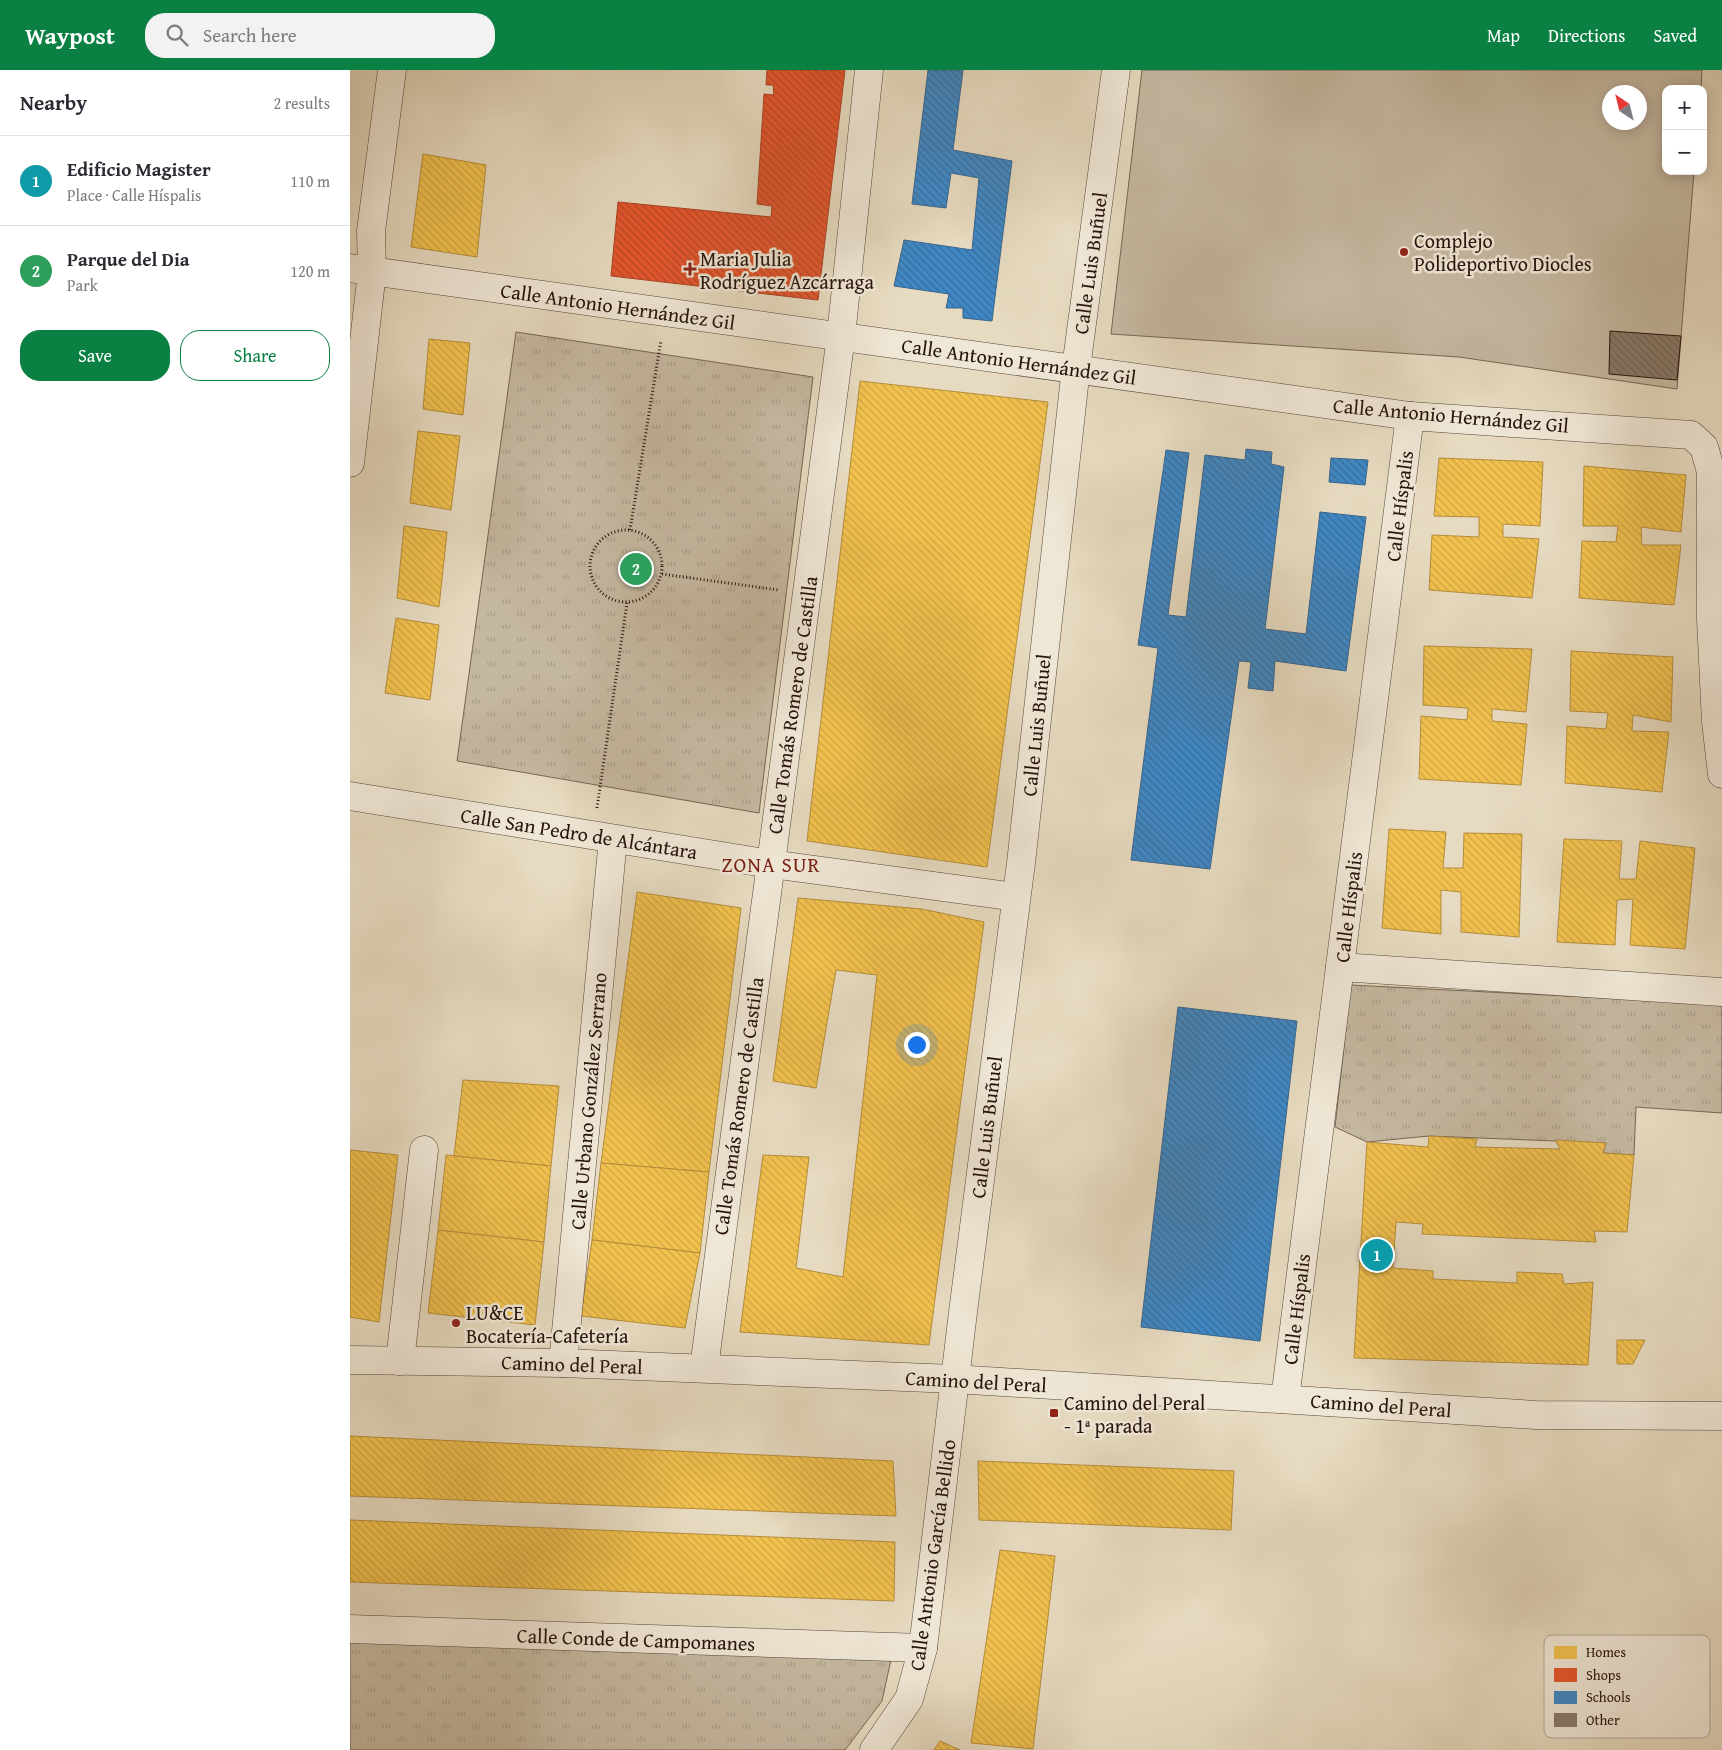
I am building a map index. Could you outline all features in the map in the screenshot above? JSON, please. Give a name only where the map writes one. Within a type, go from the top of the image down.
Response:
[{"type":"street","points":[[350,463],[361,270],[371,231],[392,70]]},
{"type":"street","name":"Calle Tomás Romero de Castilla","points":[[704,1368],[841,336],[869,70]]},
{"type":"street","name":"Calle Luis Buñuel","points":[[954,1379],[1016,897],[1076,368],[1116,70]]},
{"type":"street","name":"Calle Antonio Hernández Gil","points":[[361,270],[1410,416],[1691,435],[1704,447],[1711,472],[1711,619],[1716,722],[1722,774]]},
{"type":"street","name":"Calle Híspalis","points":[[1285,1399],[1410,416]]},
{"type":"street","name":"Calle San Pedro de Alcántara","points":[[350,796],[771,864],[1016,897]]},
{"type":"street","name":"Calle Urbano González Serrano","points":[[563,1363],[603,837]]},
{"type":"street","points":[[1340,967],[1722,992]]},
{"type":"street","points":[[400,1361],[424,1150]]},
{"type":"street","name":"Camino del Peral","points":[[350,1360],[563,1363],[954,1379],[1536,1415],[1722,1416]]},
{"type":"street","name":"Calle Antonio García Bellido","points":[[874,1750],[909,1699],[923,1648],[954,1379]]},
{"type":"street","name":"Calle Conde de Campomanes","points":[[350,1629],[923,1648]]},
{"type":"path","points":[[630,530],[666,312]]},
{"type":"path","points":[[630,530],[642,533],[652,540],[662,561],[662,574],[651,593],[640,600],[627,603],[615,602],[604,596],[594,586],[589,567],[591,555],[597,544],[605,536],[617,531],[630,530]]},
{"type":"path","points":[[662,574],[806,594]]},
{"type":"path","points":[[603,837],[627,603]]},
{"type":"green space","name":"Complejo Polideportivo Diocles","points":[[1142,70],[1702,70],[1701,85],[1662,85],[1662,175],[1694,175],[1677,389],[1459,357],[1111,334]]},
{"type":"green space","points":[[516,332],[813,377],[759,813],[457,761]]},
{"type":"green space","points":[[1351,985],[1722,1004],[1722,1113],[1636,1107],[1634,1155],[1603,1153],[1606,1143],[1429,1136],[1367,1142],[1335,1127]]},
{"type":"green space","points":[[350,1641],[892,1655],[882,1701],[845,1750],[350,1750]]},
{"type":"building: Homes","points":[[423,154],[486,165],[477,257],[411,247]]},
{"type":"building: Homes","points":[[429,339],[470,343],[463,415],[423,409]]},
{"type":"building: Homes","points":[[860,381],[1048,402],[987,867],[807,841]]},
{"type":"building: Homes","points":[[418,431],[460,436],[451,510],[410,503]]},
{"type":"building: Homes","points":[[1439,458],[1543,462],[1540,526],[1503,524],[1503,537],[1539,539],[1532,598],[1429,590],[1432,535],[1479,537],[1479,517],[1434,516]]},
{"type":"building: Homes","points":[[1584,466],[1686,475],[1681,532],[1641,527],[1642,545],[1681,545],[1674,605],[1579,598],[1582,541],[1616,542],[1618,526],[1583,526]]},
{"type":"building: Homes","points":[[404,526],[447,532],[439,607],[397,598]]},
{"type":"building: Homes","points":[[396,618],[439,625],[430,700],[385,693]]},
{"type":"building: Homes","points":[[1424,646],[1532,649],[1526,712],[1492,709],[1492,721],[1527,724],[1521,785],[1419,779],[1421,716],[1467,720],[1468,708],[1423,705]]},
{"type":"building: Homes","points":[[1571,651],[1673,657],[1671,722],[1633,715],[1632,731],[1669,732],[1662,792],[1565,783],[1567,726],[1606,729],[1608,713],[1570,711]]},
{"type":"building: Homes","points":[[1389,829],[1446,832],[1443,868],[1463,868],[1464,833],[1522,834],[1519,937],[1461,932],[1461,892],[1441,890],[1441,934],[1382,928]]},
{"type":"building: Homes","points":[[1564,839],[1622,841],[1619,879],[1636,879],[1640,841],[1695,848],[1685,949],[1630,945],[1633,899],[1617,900],[1615,945],[1557,942]]},
{"type":"building: Homes","points":[[637,892],[741,908],[709,1172],[601,1163]]},
{"type":"building: Homes","points":[[798,898],[922,909],[984,922],[929,1345],[740,1332],[763,1155],[809,1157],[796,1268],[843,1277],[877,975],[836,970],[816,1088],[773,1081]]},
{"type":"building: Homes","points":[[463,1080],[559,1086],[551,1166],[454,1156]]},
{"type":"building: Homes","points":[[1429,1136],[1477,1139],[1475,1147],[1560,1149],[1555,1140],[1606,1143],[1603,1153],[1634,1155],[1627,1232],[1594,1231],[1596,1242],[1422,1234],[1423,1224],[1396,1222],[1393,1268],[1433,1271],[1433,1279],[1517,1283],[1517,1272],[1562,1274],[1564,1284],[1593,1282],[1588,1365],[1354,1358],[1367,1142],[1428,1147]]},
{"type":"building: Homes","points":[[350,1150],[398,1155],[379,1322],[350,1317]]},
{"type":"building: Homes","points":[[446,1155],[551,1166],[544,1242],[438,1230]]},
{"type":"building: Homes","points":[[601,1163],[709,1172],[700,1253],[592,1240]]},
{"type":"building: Homes","points":[[438,1230],[544,1242],[535,1325],[428,1313]]},
{"type":"building: Homes","points":[[592,1240],[700,1253],[685,1328],[581,1316]]},
{"type":"building: Homes","points":[[1617,1340],[1645,1340],[1633,1364],[1617,1364]]},
{"type":"building: Homes","points":[[350,1436],[893,1461],[896,1516],[350,1496]]},
{"type":"building: Homes","points":[[978,1461],[1234,1471],[1231,1530],[979,1520]]},
{"type":"building: Homes","points":[[350,1520],[895,1542],[894,1601],[350,1582]]},
{"type":"building: Homes","points":[[1000,1550],[1055,1556],[1033,1749],[971,1743]]},
{"type":"building: Homes","points":[[940,1741],[960,1750],[934,1750]]},
{"type":"building: Shops","points":[[767,70],[845,70],[818,300],[611,276],[618,202],[771,217],[772,206],[757,204],[764,94],[774,95],[773,85],[766,85]]},
{"type":"building: Schools","points":[[928,70],[963,70],[953,150],[1012,161],[992,321],[963,318],[963,308],[946,308],[949,294],[894,286],[904,240],[972,250],[979,178],[951,173],[946,208],[912,204]]},
{"type":"building: Schools","points":[[1246,449],[1272,452],[1271,464],[1284,467],[1265,629],[1306,634],[1320,512],[1366,517],[1346,671],[1275,661],[1273,691],[1248,688],[1251,662],[1239,661],[1210,869],[1131,860],[1158,648],[1138,645],[1166,450],[1189,453],[1168,615],[1186,617],[1205,455],[1245,460]]},
{"type":"building: Schools","points":[[1331,458],[1368,460],[1365,485],[1329,482]]},
{"type":"building: Schools","points":[[1178,1007],[1297,1021],[1260,1341],[1141,1327]]},
{"type":"building: Other","points":[[1610,331],[1681,336],[1677,380],[1609,374]]},
{"type":"place","name":"Complejo Polideportivo Diocles","points":[[1404,252]]},
{"type":"place","name":"Maria Julia Rodríguez Azcárraga","points":[[690,269]]},
{"type":"place","name":"Parque del Dia","points":[[636,569]]},
{"type":"place","name":"Edificio Magister","points":[[1377,1255]]},
{"type":"place","name":"LU&CE Bocatería-Cafetería","points":[[456,1323]]},
{"type":"place","name":"Camino del Peral - 1ª parada","points":[[1054,1413]]},
{"type":"district","name":"ZONA SUR","points":[[771,864]]}]
